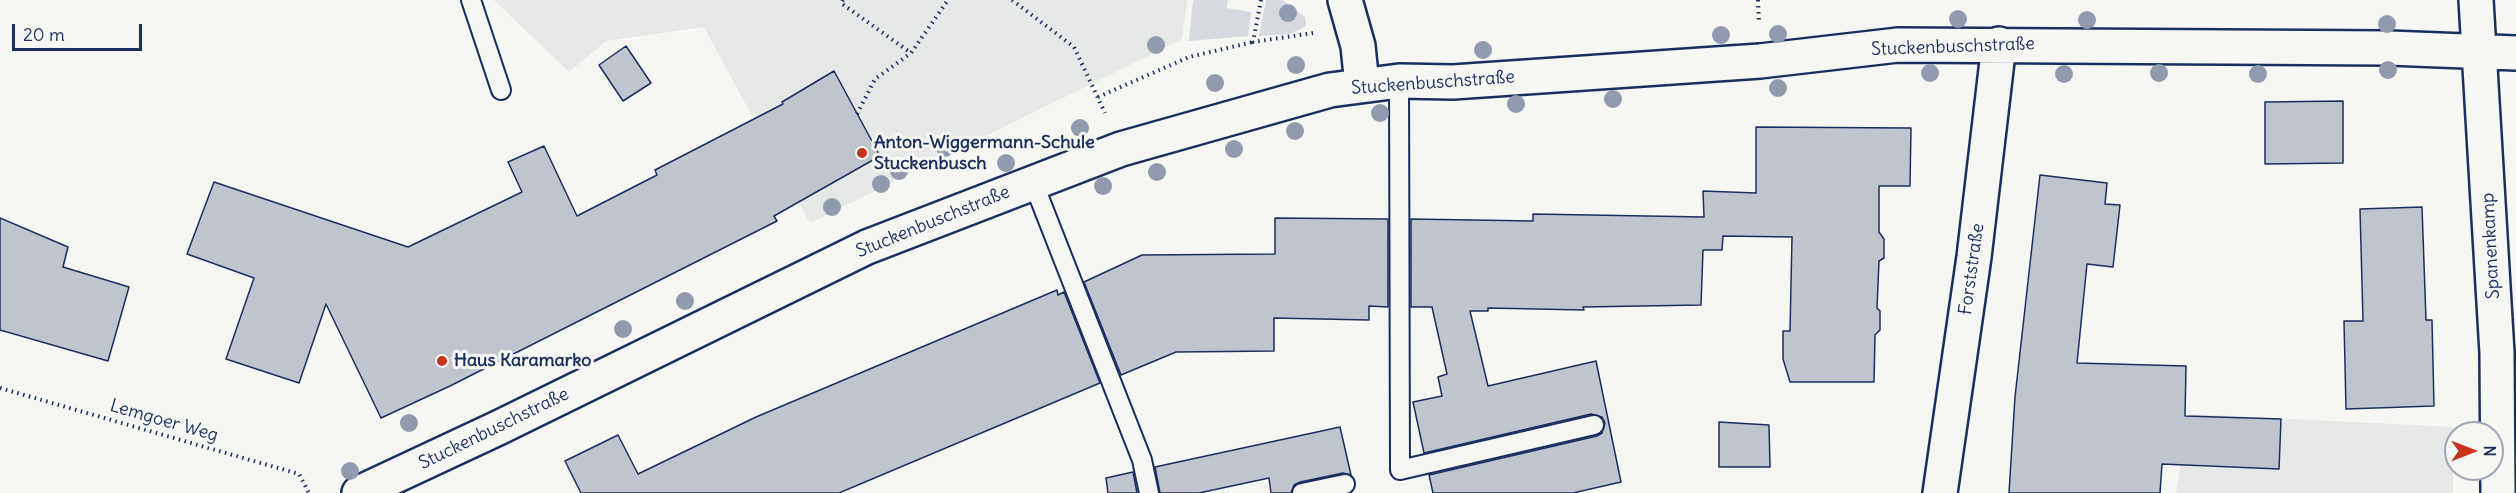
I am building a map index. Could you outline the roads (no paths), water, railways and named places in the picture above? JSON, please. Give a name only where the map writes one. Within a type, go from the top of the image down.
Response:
[{"type":"street","points":[[1345,0],[1358,46],[1362,85]]},
{"type":"street","name":"Spanenkamp","points":[[2476,0],[2497,353],[2498,493]]},
{"type":"street","name":"Forststraße","points":[[1940,493],[1974,257],[1999,44]]},
{"type":"street","name":"Stuckenbuschstraße","points":[[359,493],[498,428],[867,247],[1121,149],[1330,90],[1399,81],[1453,82],[1760,61],[1898,45],[2389,48],[2516,53]]},
{"type":"lane","points":[[471,0],[501,90]]},
{"type":"lane","points":[[1399,81],[1400,470],[1594,425]]},
{"type":"lane","points":[[1033,182],[1142,460],[1149,493]]},
{"type":"lane","points":[[1302,493],[1345,484]]},
{"type":"place","name":"Anton-Wiggermann-Schule Stuckenbusch","points":[[862,153]]},
{"type":"place","name":"Haus Karamarko","points":[[442,361]]}]
